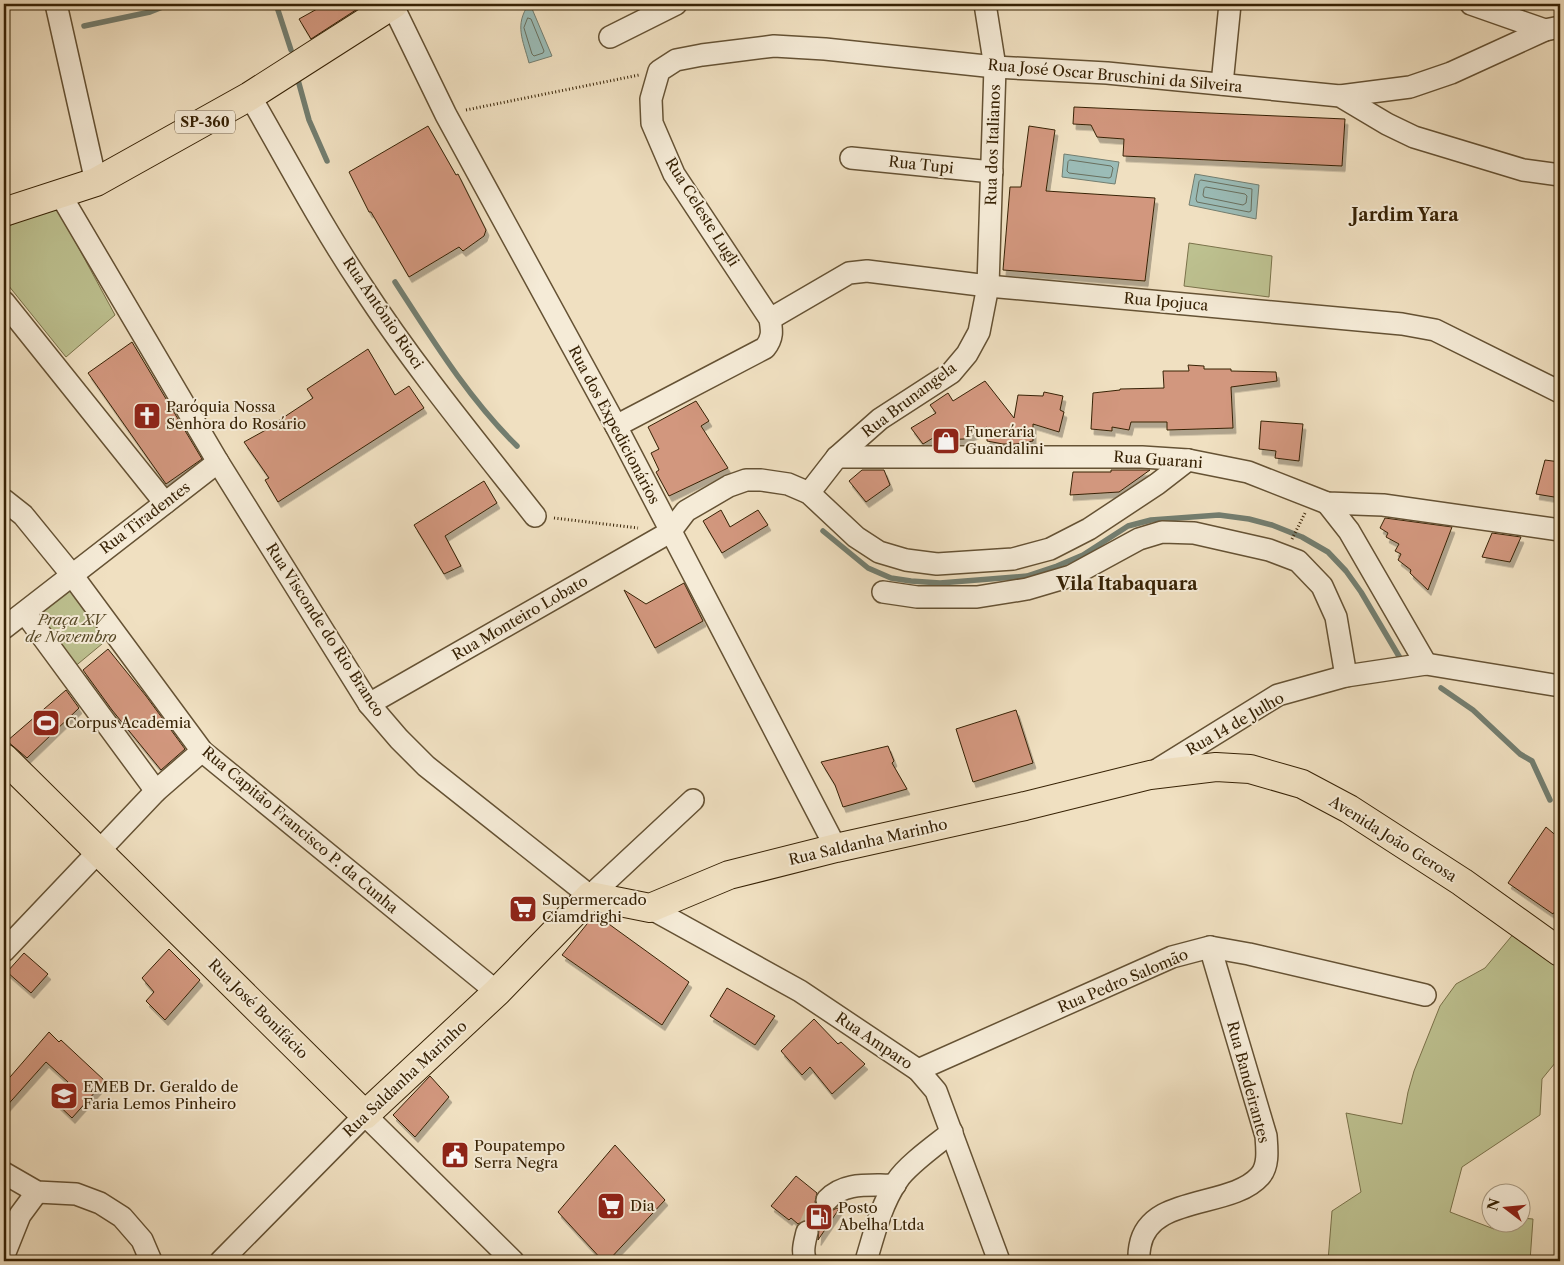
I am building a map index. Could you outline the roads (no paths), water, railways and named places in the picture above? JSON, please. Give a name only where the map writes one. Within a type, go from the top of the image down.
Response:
[{"type":"main road","name":"SP-360","points":[[4,212],[96,182],[250,96],[393,4]]},
{"type":"main road","name":"Rua José Bonifácio","points":[[4,758],[365,1115]]},
{"type":"main road","name":"Avenida João Gerosa","points":[[1150,775],[1216,767],[1250,769],[1302,784],[1350,809],[1462,882],[1560,952]]},
{"type":"main road","name":"Rua Saldanha Marinho","points":[[650,908],[729,875],[836,848],[1025,806],[1150,775]]},
{"type":"main road","name":"Rua Saldanha Marinho","points":[[365,1115],[497,992],[590,896]]},
{"type":"main road","points":[[590,896],[650,908]]},
{"type":"street","points":[[56,4],[96,182]]},
{"type":"street","name":"Rua dos Expedicionários","points":[[393,4],[446,114],[616,426],[836,848]]},
{"type":"street","points":[[610,37],[676,4]]},
{"type":"street","name":"Rua dos Italianos","points":[[985,4],[995,66],[988,286]]},
{"type":"street","points":[[1222,84],[1230,4]]},
{"type":"street","points":[[1471,4],[1552,28]]},
{"type":"street","points":[[1340,96],[1410,87],[1451,74],[1552,28]]},
{"type":"street","name":"Rua José Oscar Bruschini da Silveira","points":[[660,71],[676,60],[702,54],[774,46],[826,49],[995,66],[1107,73],[1340,96],[1387,124],[1414,137],[1523,170],[1560,175]]},
{"type":"street","name":"Rua Celeste Lugli","points":[[660,71],[652,99],[652,123],[674,174],[770,318]]},
{"type":"street","name":"Rua Antônio Rioci","points":[[250,96],[362,286],[437,391],[535,516]]},
{"type":"street","name":"Rua Tupi","points":[[851,158],[992,172]]},
{"type":"street","name":"Rua Visconde do Rio Branco","points":[[60,194],[218,462],[370,704],[399,739],[426,766],[590,896]]},
{"type":"street","name":"Rua Ipojuca","points":[[770,318],[849,273],[857,271],[988,286],[1402,324],[1435,330],[1560,392]]},
{"type":"street","name":"Rua Brunangela","points":[[809,493],[838,457],[880,419],[950,373],[967,354],[979,332],[988,286]]},
{"type":"street","points":[[4,302],[166,503]]},
{"type":"street","points":[[616,426],[765,348],[770,342],[772,335],[770,318]]},
{"type":"street","name":"Rua Guarani","points":[[838,457],[1142,457],[1188,460],[1248,472],[1327,503],[1383,506],[1560,530]]},
{"type":"street","points":[[670,532],[686,511],[729,486],[746,480],[761,480],[788,484],[809,493],[856,537],[879,552],[906,560],[956,567],[1013,559],[1050,549],[1088,530],[1157,484],[1188,460]]},
{"type":"street","name":"Rua Tiradentes","points":[[25,613],[72,574],[218,462]]},
{"type":"street","name":"Rua Capitão Francisco P. da Cunha","points":[[4,500],[23,514],[72,574],[202,751],[497,992]]},
{"type":"street","points":[[1327,503],[1349,531],[1426,664]]},
{"type":"street","name":"Rua Monteiro Lobato","points":[[370,704],[670,532]]},
{"type":"street","points":[[882,592],[917,596],[975,595],[1027,589],[1072,576],[1140,539],[1162,532],[1194,533],[1269,550],[1298,561],[1322,586],[1336,617],[1346,676]]},
{"type":"street","points":[[956,567],[975,595]]},
{"type":"street","points":[[4,628],[25,613],[156,791]]},
{"type":"street","name":"Rua 14 de Julho","points":[[1150,775],[1278,696],[1346,676],[1426,664],[1560,686]]},
{"type":"street","points":[[4,951],[156,791],[202,751]]},
{"type":"street","name":"Rua Saldanha Marinho","points":[[590,896],[693,800]]},
{"type":"street","name":"Rua Amparo","points":[[650,908],[800,991],[918,1070],[936,1091],[999,1261]]},
{"type":"street","name":"Rua Pedro Salomão","points":[[918,1070],[1172,957],[1210,947],[1249,954],[1425,995]]},
{"type":"street","name":"Rua Bandeirantes","points":[[1140,1261],[1138,1258],[1142,1237],[1152,1222],[1169,1212],[1247,1188],[1261,1175],[1268,1155],[1266,1136],[1210,947]]},
{"type":"street","name":"Rua Saldanha Marinho","points":[[221,1261],[365,1115]]},
{"type":"street","name":"Rua José Bonifácio","points":[[365,1115],[512,1261]]},
{"type":"street","points":[[866,1261],[879,1217],[897,1180],[921,1157],[952,1132]]},
{"type":"street","points":[[4,1173],[37,1192],[76,1194],[100,1203],[122,1217],[142,1240],[151,1261]]},
{"type":"street","points":[[827,1200],[835,1192],[846,1187],[895,1185]]},
{"type":"street","points":[[4,1255],[20,1215],[37,1192]]},
{"type":"street","points":[[806,1261],[803,1246],[807,1232]]},
{"type":"water","points":[[529,4],[552,56],[529,63],[522,40],[521,26],[524,12]]},
{"type":"water","points":[[1064,154],[1119,162],[1115,184],[1062,177]]},
{"type":"water","points":[[1195,174],[1259,185],[1256,219],[1189,205]]},
{"type":"waterway","points":[[84,26],[150,12],[170,4]]},
{"type":"waterway","points":[[276,4],[291,50]]},
{"type":"waterway","points":[[298,80],[309,120],[327,161]]},
{"type":"waterway","points":[[395,282],[467,388],[499,428],[517,446]]},
{"type":"waterway","points":[[823,531],[868,568],[891,578],[940,583],[1027,576],[1083,555],[1128,526],[1151,520],[1219,515],[1249,519],[1272,525],[1302,537],[1328,552],[1346,571],[1361,592],[1400,658]]},
{"type":"waterway","points":[[1441,688],[1473,710],[1520,754],[1532,761],[1550,800]]},
{"type":"tunnel","points":[[807,1232],[815,1213],[827,1200]]},
{"type":"place","name":"Paróquia Nossa Senhora do Rosário","points":[[147,416]]},
{"type":"place","name":"Funerária Guandalini","points":[[946,441]]},
{"type":"place","name":"Corpus Academia","points":[[46,723]]},
{"type":"place","name":"Supermercado Ciamdrighi","points":[[523,909]]},
{"type":"place","name":"EMEB Dr. Geraldo de Faria Lemos Pinheiro","points":[[64,1096]]},
{"type":"place","name":"Poupatempo Serra Negra","points":[[455,1155]]},
{"type":"place","name":"Dia","points":[[611,1206]]},
{"type":"place","name":"Posto Abelha Ltda","points":[[819,1217]]},
{"type":"district","name":"Jardim Yara","points":[[1405,215]]},
{"type":"district","name":"Vila Itabaquara","points":[[1127,584]]},
{"type":"park label","name":"Praça XV de Novembro","points":[[71,628]]}]
